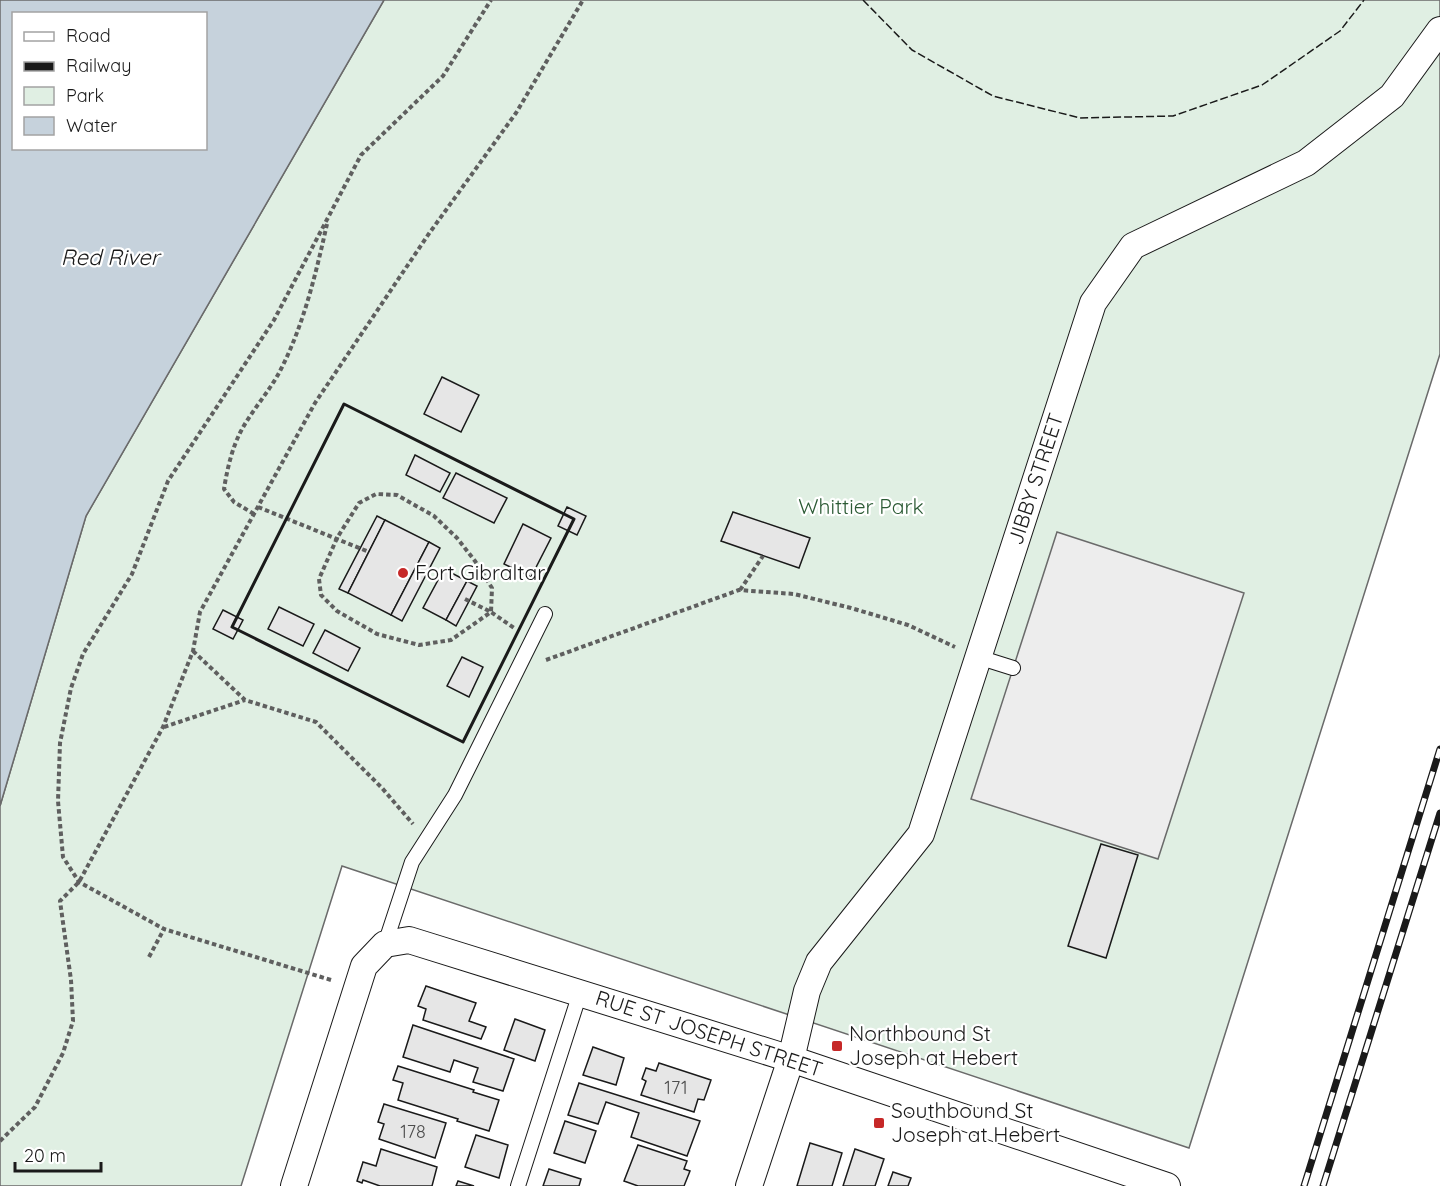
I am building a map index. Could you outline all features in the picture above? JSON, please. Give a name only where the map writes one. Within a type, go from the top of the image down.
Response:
[{"type":"street","name":"JIBBY STREET","points":[[749,1186],[791,1059],[807,991],[819,962],[921,834],[1093,303],[1133,246],[1306,163],[1392,96],[1440,30]]},
{"type":"street","name":"RUE ST JOSEPH STREET","points":[[386,944],[409,940],[791,1059],[1167,1186]]},
{"type":"street","points":[[294,1186],[364,966],[386,944]]},
{"type":"lane","points":[[386,944],[412,862],[455,795],[545,614]]},
{"type":"lane","points":[[978,657],[1013,668]]},
{"type":"lane","points":[[518,1186],[580,993]]},
{"type":"path","points":[[357,988],[164,929],[79,882],[63,857],[58,801],[60,743],[74,680],[83,654],[132,574],[168,481],[274,321],[361,155],[443,76],[491,0]]},
{"type":"path","points":[[0,1141],[35,1107],[63,1053],[73,1021],[71,980],[60,901],[79,882],[163,727],[193,651],[200,612],[315,403],[428,235],[516,113],[583,0]]},
{"type":"path","points":[[254,514],[234,502],[224,489],[227,472],[241,432],[281,370],[303,316],[318,266],[328,219]]},
{"type":"path","points":[[376,494],[397,495],[434,516],[463,545],[492,588],[491,612],[451,640],[419,645],[377,634],[337,611],[321,596],[319,579],[337,538],[359,503],[376,494]]},
{"type":"path","points":[[258,507],[369,552]]},
{"type":"path","points":[[739,590],[763,556]]},
{"type":"path","points":[[517,670],[739,590],[794,594],[851,608],[908,625],[978,657]]},
{"type":"path","points":[[465,599],[491,612],[533,639]]},
{"type":"path","points":[[193,651],[245,700],[316,722],[382,788],[426,838]]},
{"type":"path","points":[[163,727],[245,700]]},
{"type":"path","points":[[149,957],[164,929]]},
{"type":"green space","name":"Whittier Park","points":[[384,0],[1440,0],[1440,354],[1189,1148],[342,866],[241,1186],[0,1186],[0,806],[86,516]]},
{"type":"shaded area","points":[[1057,532],[1244,593],[1158,859],[971,799]]},
{"type":"water","name":"Red River","points":[[0,0],[384,0],[86,516],[0,806]]},
{"type":"building","points":[[442,377],[479,395],[461,432],[424,414]]},
{"type":"building","points":[[415,455],[450,473],[440,492],[406,475]]},
{"type":"building","points":[[456,473],[507,498],[494,523],[443,498]]},
{"type":"building","points":[[567,507],[586,516],[577,535],[558,526]]},
{"type":"building","points":[[733,512],[810,538],[799,568],[721,541]]},
{"type":"building","points":[[377,516],[385,520],[348,593],[339,589]]},
{"type":"building","points":[[385,520],[429,542],[391,615],[348,593]]},
{"type":"building","points":[[523,524],[551,538],[531,577],[504,564]]},
{"type":"building","points":[[429,542],[440,548],[402,621],[391,615]]},
{"type":"building","points":[[444,569],[467,581],[446,620],[423,608]]},
{"type":"building","points":[[467,581],[477,586],[456,626],[446,620]]},
{"type":"building","points":[[279,607],[314,624],[303,646],[268,629]]},
{"type":"building","points":[[223,610],[243,620],[233,639],[213,629]]},
{"type":"building","points":[[325,630],[360,648],[348,671],[313,653]]},
{"type":"building","points":[[462,657],[483,667],[469,697],[447,686]]},
{"type":"building","points":[[1101,844],[1138,855],[1106,958],[1068,946]]},
{"type":"building","points":[[426,986],[476,1003],[469,1021],[486,1027],[481,1039],[423,1020],[426,1009],[418,1006]]},
{"type":"building","points":[[515,1019],[545,1030],[535,1061],[504,1050]]},
{"type":"building","points":[[413,1025],[514,1059],[503,1091],[473,1082],[478,1068],[454,1060],[450,1072],[403,1057]]},
{"type":"building","points":[[593,1047],[624,1058],[616,1085],[583,1075]]},
{"type":"building","points":[[659,1063],[711,1080],[704,1100],[698,1099],[694,1112],[641,1095],[646,1081],[642,1079],[646,1068],[656,1071]]},
{"type":"building","points":[[398,1066],[499,1100],[489,1131],[398,1100],[403,1083],[393,1080]]},
{"type":"building","points":[[579,1083],[700,1121],[687,1156],[631,1137],[639,1113],[606,1102],[598,1124],[568,1115]]},
{"type":"building","points":[[384,1104],[446,1123],[435,1158],[379,1139],[384,1124],[378,1122]]},
{"type":"building","points":[[565,1121],[596,1131],[585,1163],[554,1153]]},
{"type":"building","points":[[476,1135],[508,1145],[499,1178],[465,1167]]},
{"type":"building","points":[[810,1143],[842,1153],[832,1186],[797,1186]]},
{"type":"building","points":[[638,1145],[687,1161],[684,1169],[690,1171],[684,1186],[638,1186],[624,1181]]},
{"type":"building","points":[[381,1149],[437,1167],[432,1186],[380,1186],[363,1180],[362,1183],[357,1181],[363,1162],[376,1166]]},
{"type":"building","points":[[855,1149],[884,1159],[875,1186],[843,1186]]},
{"type":"building","points":[[549,1169],[581,1179],[579,1186],[543,1186]]},
{"type":"building","points":[[893,1172],[911,1178],[908,1186],[888,1186]]},
{"type":"building","points":[[458,1181],[474,1186],[456,1186]]},
{"type":"railway","points":[[1304,1186],[1440,749]]},
{"type":"railway","points":[[1323,1186],[1440,813]]},
{"type":"fence","points":[[863,0],[912,50],[993,96],[1080,118],[1173,116],[1262,85],[1340,31],[1364,0]]},
{"type":"wall","points":[[344,404],[574,519],[463,742],[232,627],[344,404]]},
{"type":"place","name":"Fort Gibraltar","points":[[403,573]]},
{"type":"place","name":"Northbound St Joseph at Hebert","points":[[837,1046]]},
{"type":"place","name":"Southbound St Joseph at Hebert","points":[[879,1123]]}]
